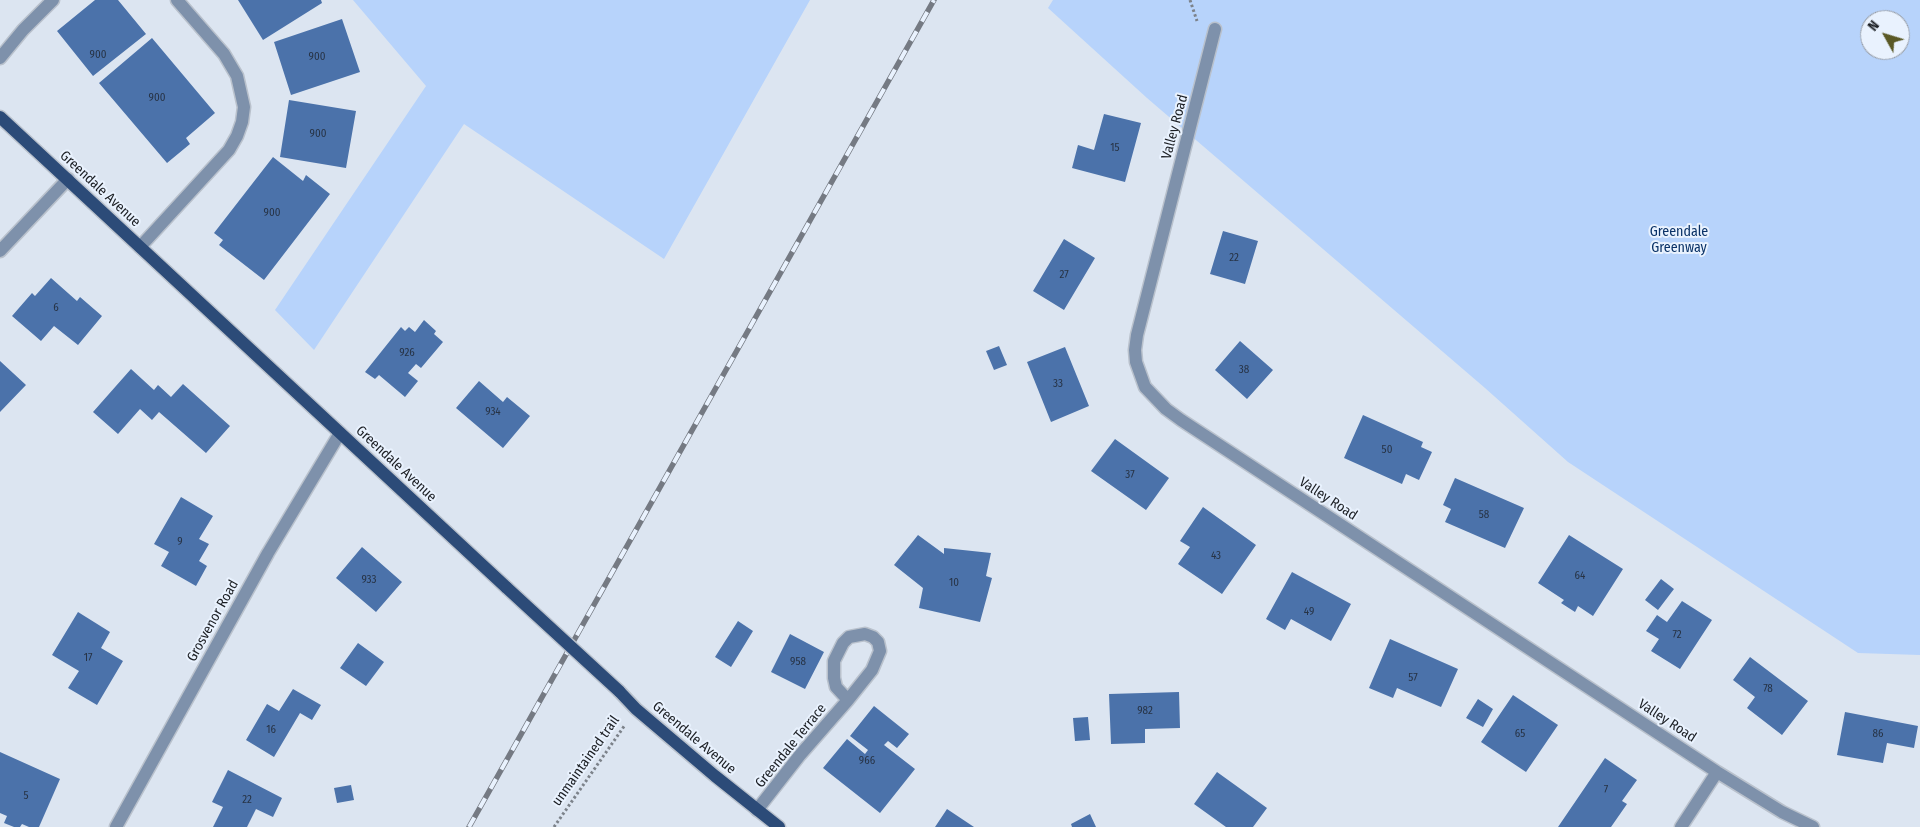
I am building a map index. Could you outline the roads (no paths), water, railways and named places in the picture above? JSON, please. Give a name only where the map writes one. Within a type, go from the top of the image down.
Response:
[{"type":"main road","name":"Greendale Avenue","points":[[0,116],[619,691],[636,709],[779,827]]},
{"type":"street","points":[[0,58],[23,30],[52,0]]},
{"type":"street","points":[[140,247],[229,150],[242,122],[244,107],[237,76],[224,54],[177,0]]},
{"type":"street","name":"Valley Road","points":[[1216,29],[1137,335],[1136,362],[1145,387],[1166,409],[1181,420],[1717,772],[1782,812],[1813,827]]},
{"type":"street","points":[[0,251],[68,179]]},
{"type":"street","name":"Grosvenor Road","points":[[116,827],[268,553],[340,433]]},
{"type":"street","name":"Greendale Terrace","points":[[757,810],[800,755],[848,700],[878,660],[880,651],[878,642],[866,634],[849,637],[843,642],[834,661],[836,687],[848,700]]},
{"type":"street","points":[[1681,827],[1717,772]]},
{"type":"railway","points":[[469,827],[934,0]]},
{"type":"park label","name":"Greendale Greenway","points":[[1679,240]]}]
